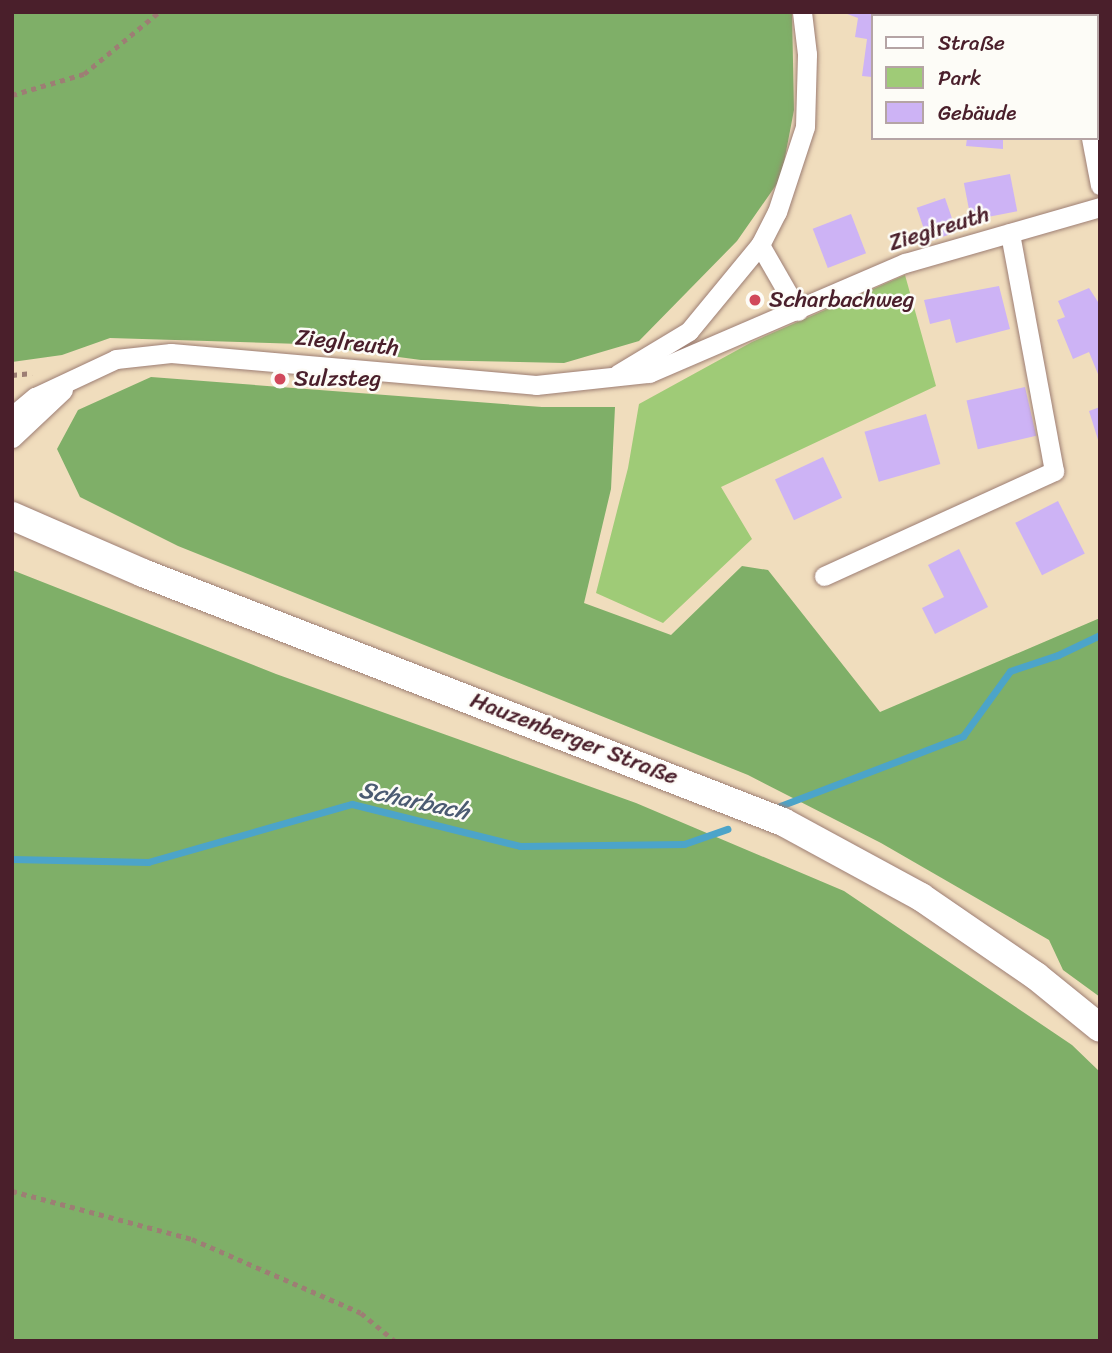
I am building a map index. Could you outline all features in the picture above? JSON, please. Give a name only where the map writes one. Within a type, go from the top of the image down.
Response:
[{"type":"main road","name":"Hauzenberger Straße","points":[[12,516],[143,573],[783,822],[921,897],[1036,976],[1100,1028]]},
{"type":"street","name":"Zieglreuth","points":[[609,379],[689,331],[760,245],[788,185],[805,127],[807,54],[802,12]]},
{"type":"street","points":[[1091,140],[1100,185]]},
{"type":"street","name":"Zieglreuth","points":[[12,416],[34,397],[117,359],[171,353],[537,385],[649,373],[905,263],[1100,207]]},
{"type":"street","points":[[824,576],[1054,471],[1010,233]]},
{"type":"street","points":[[760,245],[797,311]]},
{"type":"street","name":"Zieglreuth","points":[[12,438],[82,373]]},
{"type":"path","points":[[12,95],[84,74],[159,12]]},
{"type":"path","points":[[12,1191],[192,1239],[362,1313],[395,1341]]},
{"type":"green space","points":[[12,12],[792,12],[794,110],[781,178],[737,241],[639,341],[564,363],[421,360],[301,344],[110,338],[62,355],[12,362]]},
{"type":"green space","points":[[905,275],[936,386],[721,487],[752,539],[663,623],[596,593],[628,468],[639,404],[752,342]]},
{"type":"green space","points":[[151,377],[542,407],[615,407],[611,489],[584,603],[671,635],[742,566],[768,570],[880,712],[1100,618],[1100,997],[1063,970],[1049,940],[881,843],[748,775],[178,546],[80,497],[57,449],[78,410]]},
{"type":"green space","points":[[12,570],[276,674],[636,803],[844,891],[1072,1045],[1100,1072],[1100,1341],[12,1341]]},
{"type":"building","points":[[842,12],[893,12],[870,14],[870,77],[862,76],[867,39],[855,37],[858,18]]},
{"type":"building","points":[[938,12],[992,12],[964,14]]},
{"type":"building","points":[[967,140],[1003,140],[1003,149],[966,146]]},
{"type":"building","points":[[1010,174],[1017,211],[971,220],[964,183]]},
{"type":"building","points":[[945,198],[957,232],[928,242],[917,208]]},
{"type":"building","points":[[851,214],[866,253],[828,268],[813,229]]},
{"type":"building","points":[[999,286],[1010,329],[956,343],[950,319],[930,324],[924,300]]},
{"type":"building","points":[[1089,288],[1100,305],[1100,379],[1089,352],[1073,359],[1057,320],[1065,317],[1058,301]]},
{"type":"building","points":[[1025,387],[1036,436],[978,449],[967,400]]},
{"type":"building","points":[[1100,407],[1100,443],[1099,443],[1089,411]]},
{"type":"building","points":[[926,414],[940,464],[879,482],[864,432]]},
{"type":"building","points":[[823,457],[842,498],[794,520],[775,479]]},
{"type":"building","points":[[1058,501],[1085,554],[1042,575],[1015,523]]},
{"type":"building","points":[[959,549],[988,607],[935,634],[922,608],[944,597],[928,565]]},
{"type":"waterway","name":"Scharbach","points":[[780,806],[963,736],[1010,671],[1058,655],[1100,635]]},
{"type":"waterway","name":"Scharbach","points":[[12,859],[148,862],[352,804],[520,846],[684,844],[727,829]]},
{"type":"place","name":"Scharbachweg","points":[[755,300]]},
{"type":"place","name":"Sulzsteg","points":[[280,379]]}]
